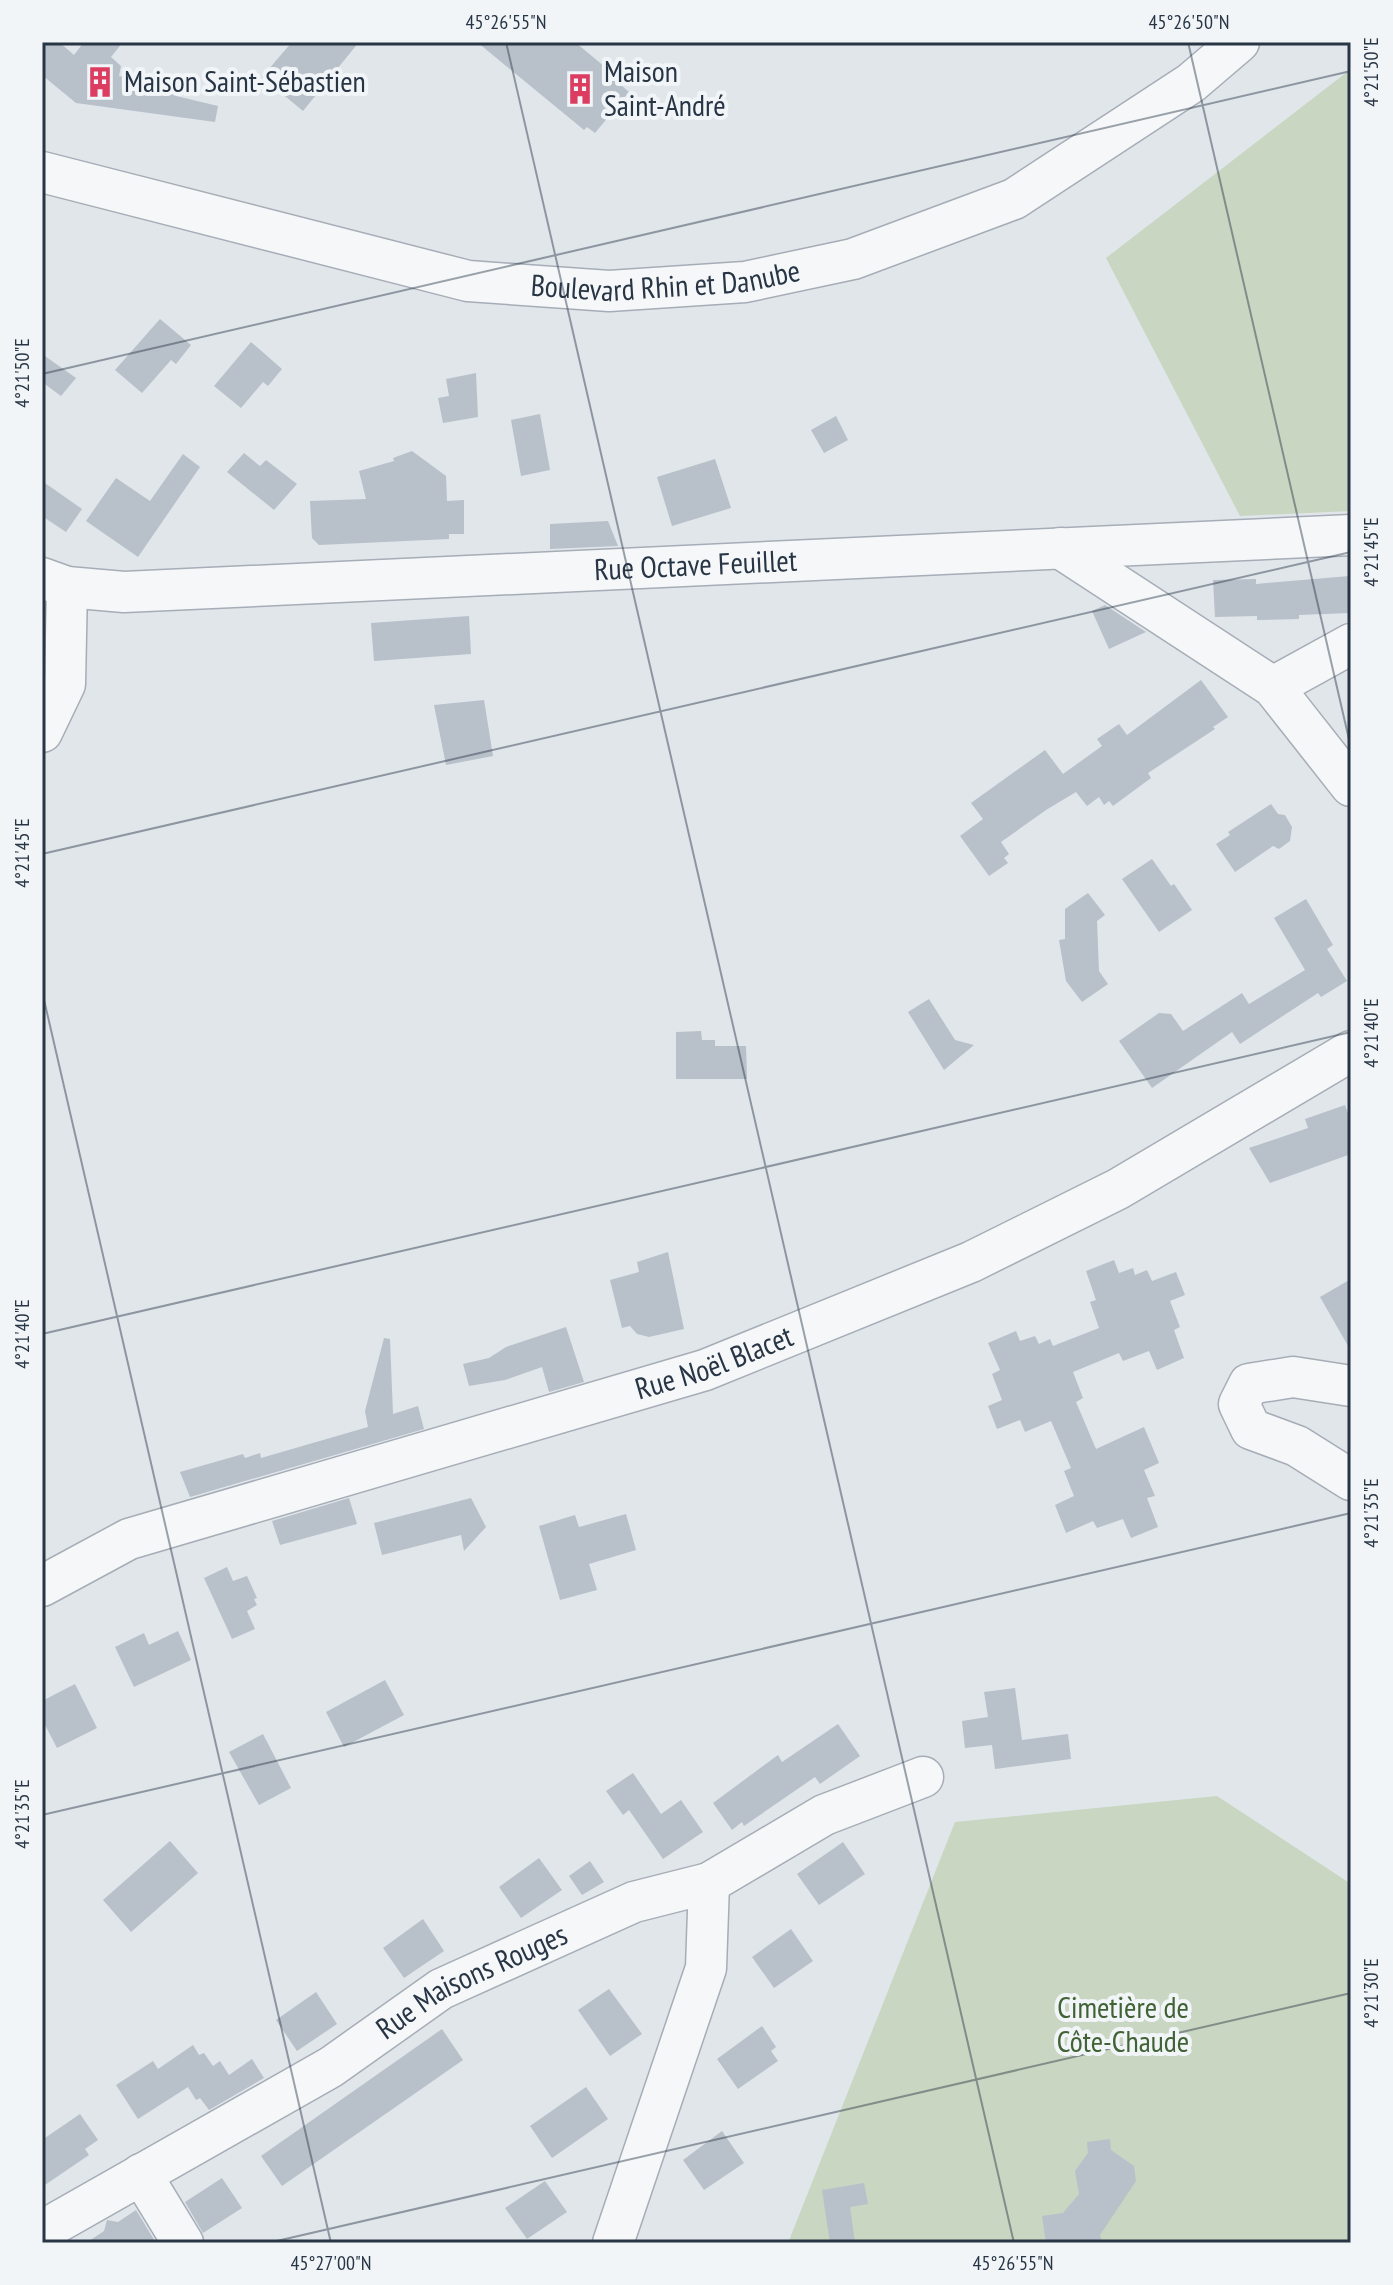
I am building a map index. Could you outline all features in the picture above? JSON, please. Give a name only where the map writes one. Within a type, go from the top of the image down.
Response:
[{"type":"street","name":"Boulevard Rhin et Danube","points":[[42,172],[468,281],[609,291],[745,282],[853,259],[1014,199],[1191,83],[1239,42]]},
{"type":"street","name":"Rue Octave Feuillet","points":[[54,582],[124,592],[1351,535]]},
{"type":"street","points":[[1060,548],[1273,687],[1351,786]]},
{"type":"street","points":[[42,732],[65,684],[54,582]]},
{"type":"street","points":[[1273,687],[1351,644]]},
{"type":"street","name":"Rue Noël Blacet","points":[[42,1586],[129,1539],[705,1370],[971,1262],[1118,1189],[1348,1062]]},
{"type":"street","points":[[1351,1386],[1293,1377],[1249,1384],[1239,1404],[1251,1429],[1297,1446],[1351,1480]]},
{"type":"street","name":"Rue Maisons Rouges","points":[[58,2231],[141,2174],[331,2067],[441,1989],[634,1902],[709,1883],[824,1815],[923,1777]]},
{"type":"street","points":[[613,2243],[706,1968],[709,1883]]},
{"type":"street","points":[[141,2174],[183,2243]]},
{"type":"green space","points":[[1351,69],[1351,511],[1240,516],[1106,258]]},
{"type":"green space","name":"Cimetière de Côte-Chaude","points":[[1217,1796],[1351,1884],[1351,2243],[788,2243],[955,1822]]},
{"type":"building","name":"Maison Saint-Sébastien","points":[[42,42],[59,42],[74,55],[84,42],[123,42],[111,57],[121,66],[119,76],[179,88],[176,96],[218,106],[215,122],[76,103],[42,75]]},
{"type":"building","points":[[292,42],[359,42],[303,111],[262,77]]},
{"type":"building","name":"Maison Saint-André","points":[[477,42],[575,42],[623,82],[621,85],[629,92],[595,133],[587,127],[584,130]]},
{"type":"building","points":[[160,319],[191,345],[176,364],[171,360],[142,393],[115,370]]},
{"type":"building","points":[[251,342],[282,369],[268,386],[263,382],[241,408],[214,386]]},
{"type":"building","points":[[42,354],[76,378],[61,396],[42,382]]},
{"type":"building","points":[[476,373],[478,417],[443,423],[438,398],[449,396],[446,379]]},
{"type":"building","points":[[540,414],[550,470],[521,476],[511,420]]},
{"type":"building","points":[[836,416],[848,440],[824,453],[811,430]]},
{"type":"building","points":[[412,451],[446,476],[447,501],[464,500],[464,534],[449,534],[449,539],[319,545],[312,538],[310,501],[366,499],[359,471],[394,461],[393,458]]},
{"type":"building","points":[[244,453],[260,466],[266,460],[297,484],[274,510],[227,472]]},
{"type":"building","points":[[183,454],[200,467],[138,557],[86,521],[116,478],[150,501]]},
{"type":"building","points":[[715,459],[731,508],[672,526],[657,477]]},
{"type":"building","points":[[42,481],[82,509],[66,532],[42,516]]},
{"type":"building","points":[[608,521],[618,546],[550,549],[550,524]]},
{"type":"building","points":[[1349,576],[1350,613],[1299,615],[1299,619],[1215,617],[1213,580],[1256,579],[1256,584]]},
{"type":"building","points":[[1105,605],[1146,632],[1109,649],[1092,611]]},
{"type":"building","points":[[469,616],[471,654],[374,661],[371,623]]},
{"type":"building","points":[[1201,680],[1228,717],[1148,773],[1151,778],[1113,806],[1109,801],[1104,805],[1099,797],[1087,806],[1076,792],[1046,810],[1001,842],[1009,854],[1004,858],[1008,863],[989,876],[960,836],[983,819],[971,803],[1045,750],[1063,774],[1102,746],[1097,739],[1119,724],[1127,735]]},
{"type":"building","points":[[484,700],[493,756],[446,765],[434,705]]},
{"type":"building","points":[[1271,804],[1278,814],[1285,815],[1292,827],[1290,841],[1279,849],[1273,846],[1235,872],[1216,844],[1230,835],[1228,832]]},
{"type":"building","points":[[1152,859],[1192,910],[1159,932],[1122,879]]},
{"type":"building","points":[[1088,893],[1105,915],[1097,921],[1099,971],[1108,984],[1082,1002],[1066,981],[1059,940],[1065,939],[1065,909]]},
{"type":"building","points":[[1306,899],[1333,945],[1327,949],[1347,981],[1321,997],[1318,993],[1240,1044],[1232,1032],[1152,1088],[1119,1041],[1159,1013],[1171,1014],[1183,1031],[1242,993],[1249,1004],[1305,970],[1274,918]]},
{"type":"building","points":[[929,999],[955,1040],[974,1045],[944,1070],[908,1012]]},
{"type":"building","points":[[701,1031],[702,1040],[715,1040],[715,1046],[746,1046],[747,1079],[676,1079],[676,1032]]},
{"type":"building","points":[[1345,1105],[1351,1122],[1351,1154],[1270,1183],[1249,1148],[1308,1128],[1305,1119]]},
{"type":"building","points":[[668,1252],[684,1329],[649,1337],[637,1334],[630,1326],[622,1328],[610,1280],[639,1272],[637,1262]]},
{"type":"building","points":[[1114,1260],[1119,1273],[1133,1268],[1135,1275],[1147,1270],[1152,1281],[1176,1272],[1185,1295],[1170,1301],[1180,1327],[1174,1330],[1184,1358],[1157,1370],[1149,1351],[1123,1361],[1119,1353],[1073,1372],[1083,1398],[1076,1402],[1096,1449],[1144,1427],[1159,1463],[1144,1470],[1155,1496],[1147,1498],[1158,1527],[1131,1538],[1123,1519],[1097,1528],[1093,1521],[1066,1533],[1055,1505],[1074,1496],[1064,1471],[1071,1468],[1051,1421],[1025,1432],[1020,1420],[997,1429],[988,1406],[1002,1400],[992,1374],[1000,1370],[988,1343],[1016,1331],[1020,1341],[1035,1336],[1039,1344],[1050,1339],[1053,1346],[1099,1328],[1090,1302],[1096,1300],[1086,1271]]},
{"type":"building","points":[[1351,1279],[1351,1351],[1320,1297]]},
{"type":"building","points":[[566,1327],[584,1382],[549,1392],[542,1367],[505,1380],[469,1386],[463,1364],[489,1358],[506,1347]]},
{"type":"building","points":[[384,1338],[390,1339],[393,1414],[418,1406],[424,1429],[190,1497],[180,1472],[243,1454],[245,1458],[260,1453],[261,1458],[368,1427],[365,1411]]},
{"type":"building","points":[[349,1498],[357,1524],[280,1545],[272,1521]]},
{"type":"building","points":[[471,1498],[486,1527],[464,1551],[461,1535],[382,1555],[374,1523]]},
{"type":"building","points":[[626,1514],[636,1550],[589,1564],[597,1590],[560,1600],[539,1526],[575,1515],[579,1527]]},
{"type":"building","points":[[227,1567],[233,1581],[247,1576],[257,1598],[254,1599],[257,1605],[247,1611],[255,1629],[232,1639],[204,1578]]},
{"type":"building","points":[[178,1631],[191,1660],[134,1687],[115,1647],[144,1633],[149,1645]]},
{"type":"building","points":[[385,1680],[404,1715],[344,1747],[326,1712]]},
{"type":"building","points":[[75,1684],[97,1728],[57,1748],[42,1719],[42,1701]]},
{"type":"building","points":[[1015,1688],[1022,1740],[1068,1734],[1071,1759],[995,1769],[992,1745],[965,1748],[962,1721],[988,1717],[984,1692]]},
{"type":"building","points":[[838,1724],[860,1756],[820,1784],[815,1777],[744,1826],[742,1822],[732,1830],[713,1803],[778,1755],[782,1762]]},
{"type":"building","points":[[263,1734],[291,1788],[259,1805],[229,1752]]},
{"type":"building","points":[[633,1773],[661,1814],[681,1800],[703,1832],[663,1859],[629,1810],[623,1815],[606,1791]]},
{"type":"building","points":[[170,1841],[198,1873],[131,1932],[103,1900]]},
{"type":"building","points":[[843,1842],[865,1874],[819,1905],[797,1874]]},
{"type":"building","points":[[539,1858],[562,1890],[521,1918],[499,1887]]},
{"type":"building","points":[[590,1861],[604,1882],[582,1895],[569,1876]]},
{"type":"building","points":[[423,1919],[444,1951],[404,1978],[383,1948]]},
{"type":"building","points":[[791,1929],[813,1961],[774,1988],[752,1957]]},
{"type":"building","points":[[609,1989],[642,2034],[610,2056],[578,2010]]},
{"type":"building","points":[[316,1992],[337,2024],[297,2051],[276,2020]]},
{"type":"building","points":[[762,2026],[776,2047],[771,2051],[778,2061],[738,2089],[717,2059]]},
{"type":"building","points":[[442,2029],[463,2060],[282,2186],[261,2156]]},
{"type":"building","points":[[193,2045],[199,2055],[204,2053],[213,2066],[220,2061],[229,2075],[252,2059],[264,2078],[209,2110],[200,2098],[196,2100],[188,2087],[138,2119],[116,2085],[153,2061],[158,2069]]},
{"type":"building","points":[[586,2087],[608,2119],[552,2158],[530,2126]]},
{"type":"building","points":[[80,2114],[98,2140],[85,2149],[89,2155],[42,2187],[42,2140]]},
{"type":"building","points":[[722,2131],[744,2163],[704,2190],[683,2160]]},
{"type":"building","points":[[1110,2139],[1111,2150],[1134,2166],[1136,2181],[1100,2235],[1102,2243],[1046,2243],[1042,2216],[1063,2213],[1079,2194],[1075,2171],[1088,2153],[1087,2142]]},
{"type":"building","points":[[222,2178],[242,2208],[203,2233],[185,2202]]},
{"type":"building","points":[[545,2181],[567,2212],[527,2239],[505,2208]]},
{"type":"building","points":[[864,2183],[868,2204],[850,2207],[855,2243],[830,2243],[822,2190]]},
{"type":"building","points":[[136,2210],[156,2243],[86,2243],[104,2231],[107,2220],[118,2222]]},
{"type":"place","name":"Maison Saint-Sébastien","points":[[100,82]]},
{"type":"place","name":"Maison Saint-André","points":[[580,89]]}]
